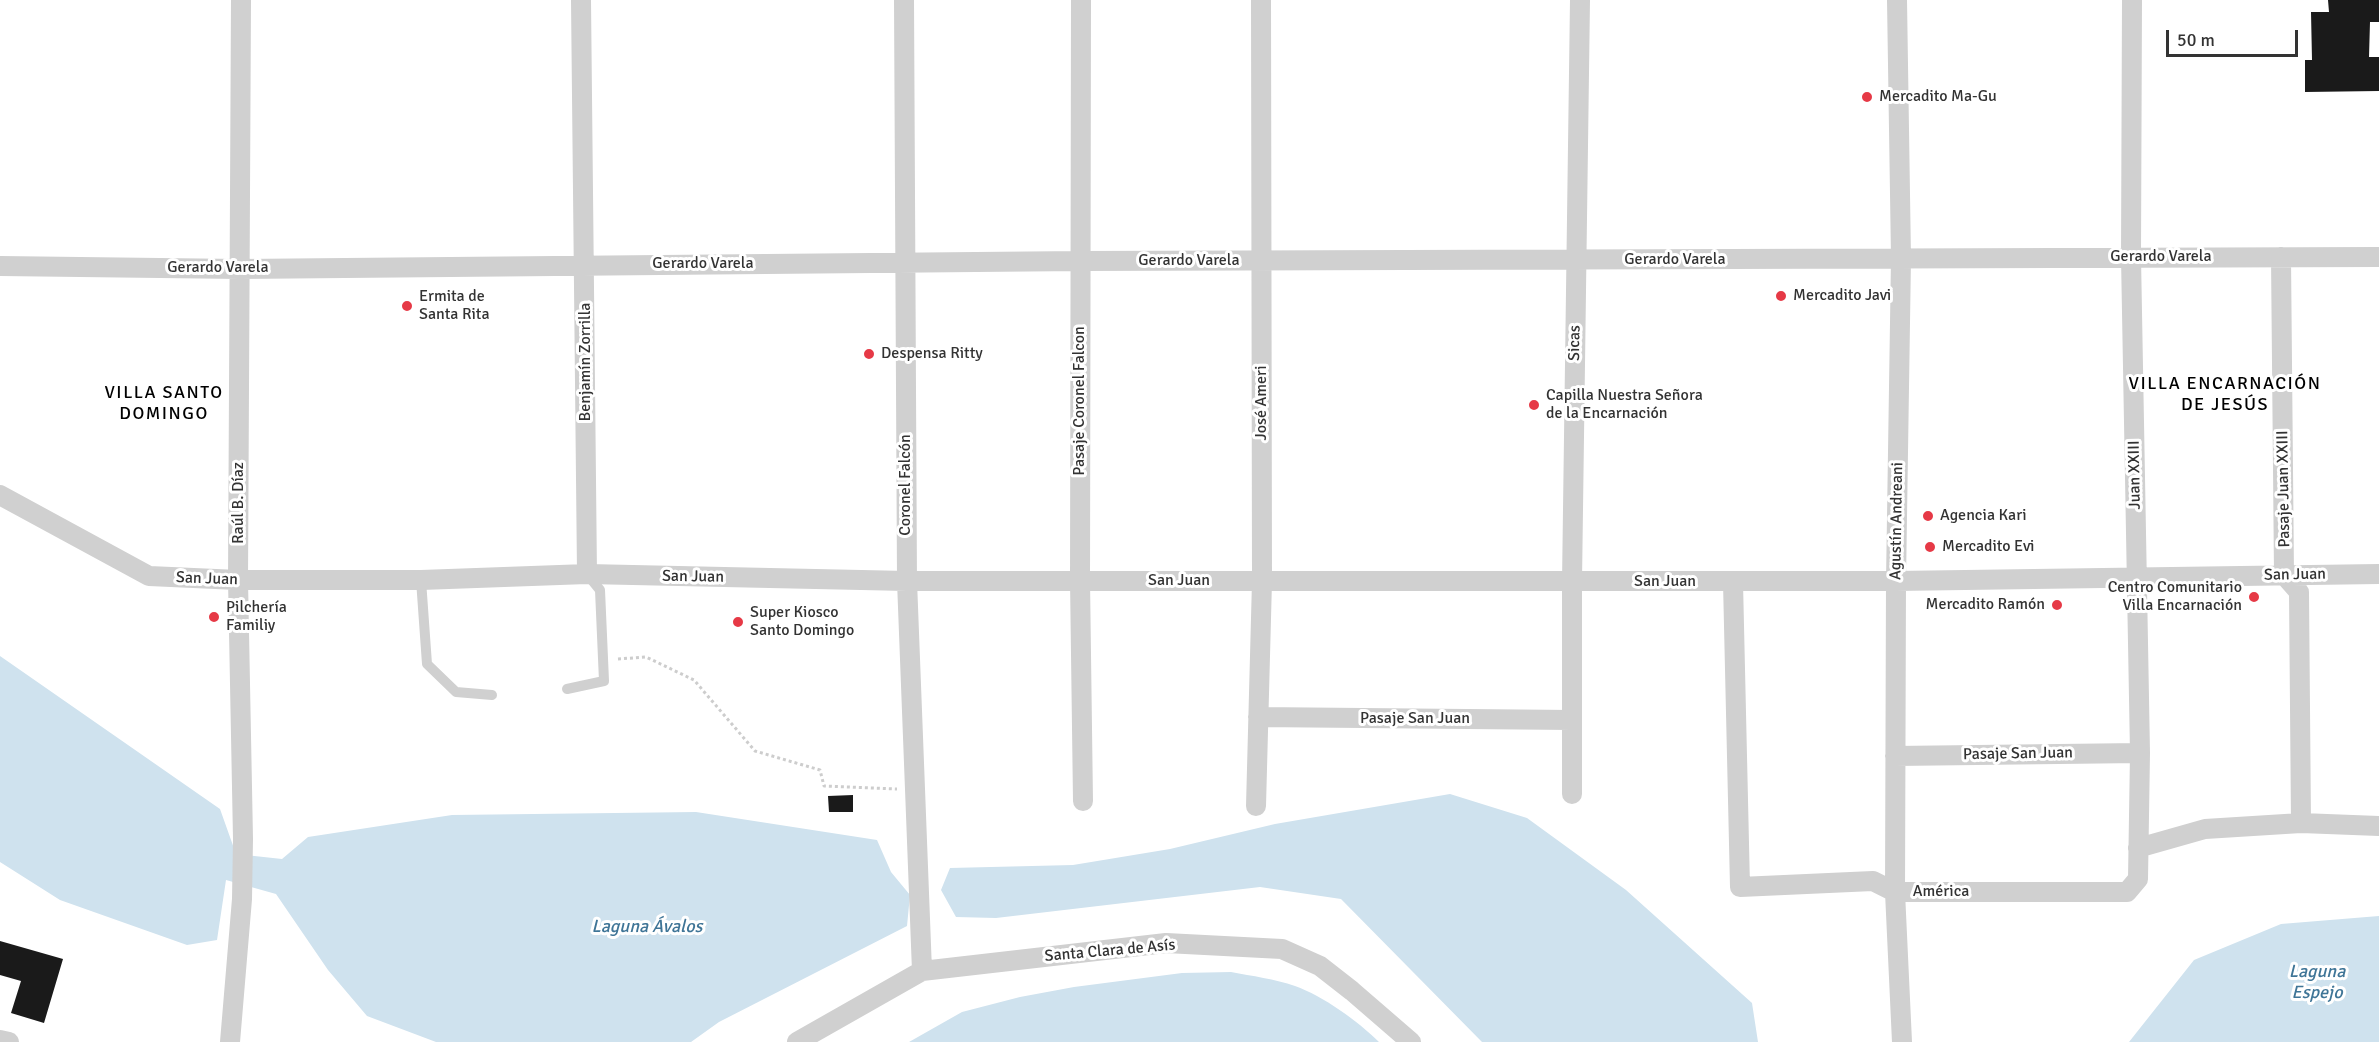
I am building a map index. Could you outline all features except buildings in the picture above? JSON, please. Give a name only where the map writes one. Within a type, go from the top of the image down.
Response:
[{"type":"street","name":"Raúl B. Díaz","points":[[230,1042],[242,898],[243,839],[238,580],[240,0]]},
{"type":"street","name":"Benjamín Zorrilla","points":[[581,0],[587,574]]},
{"type":"street","name":"Coronel Falcón","points":[[904,0],[907,581],[922,970]]},
{"type":"street","name":"Pasaje Coronel Falcon","points":[[1081,0],[1080,580],[1083,801]]},
{"type":"street","name":"José Ameri","points":[[1256,806],[1262,581],[1261,0]]},
{"type":"street","name":"Sicas","points":[[1572,794],[1572,582],[1580,0]]},
{"type":"street","name":"Agustín Andreani","points":[[1897,0],[1901,258],[1896,581],[1895,892],[1902,1042]]},
{"type":"street","name":"Juan XXIII","points":[[2132,0],[2131,257],[2140,753],[2138,879]]},
{"type":"street","name":"Pasaje Juan XXIII","points":[[2281,257],[2284,575]]},
{"type":"street","name":"Gerardo Varela","points":[[0,266],[240,269],[1081,261],[2379,257]]},
{"type":"street","name":"San Juan","points":[[0,495],[149,576],[238,580],[421,580],[587,574],[907,581],[1734,582],[2379,574]]},
{"type":"street","points":[[2284,575],[2299,592],[2301,823]]},
{"type":"street","name":"América","points":[[1734,582],[1740,886],[1873,881],[1895,892],[2127,892],[2138,879]]},
{"type":"street","name":"Pasaje San Juan","points":[[1258,717],[1572,720]]},
{"type":"street","name":"Pasaje San Juan","points":[[1895,756],[2140,753]]},
{"type":"street","points":[[2138,848],[2205,829],[2301,823],[2379,826]]},
{"type":"street","name":"Santa Clara de Asís","points":[[797,1042],[922,970],[1166,943],[1282,949],[1320,966],[1411,1042]]},
{"type":"street","points":[[0,1040],[9,1042]]},
{"type":"lane","name":"Benjamín Zorrilla","points":[[567,689],[604,681],[600,590],[587,574]]},
{"type":"lane","points":[[421,580],[427,664],[456,692],[492,695]]},
{"type":"path","points":[[604,660],[646,657],[693,680],[755,751],[820,770],[824,786],[914,790]]},
{"type":"water","name":"Laguna Ávalos","points":[[0,656],[220,809],[236,854],[282,859],[308,837],[452,815],[696,812],[877,840],[891,872],[910,895],[907,926],[719,1022],[691,1042],[436,1042],[367,1016],[328,970],[276,894],[226,880],[217,940],[187,945],[60,900],[0,862]]},
{"type":"water","points":[[1450,794],[1527,818],[1626,890],[1752,1003],[1758,1042],[1482,1042],[1341,899],[1260,887],[996,918],[956,917],[941,890],[950,868],[1073,865],[1170,849],[1275,824]]},
{"type":"water","name":"Laguna Espejo","points":[[2379,916],[2379,1042],[2129,1042],[2194,960],[2281,924]]},
{"type":"water","points":[[1231,972],[1280,981],[1306,990],[1340,1010],[1379,1042],[909,1042],[962,1012],[1020,997],[1074,987],[1182,973]]},
{"type":"place","name":"Mercadito Ma-Gu","points":[[1867,97]]},
{"type":"place","name":"Mercadito Javi","points":[[1781,296]]},
{"type":"place","name":"Ermita de Santa Rita","points":[[407,306]]},
{"type":"place","name":"Despensa Ritty","points":[[869,354]]},
{"type":"place","name":"Capilla Nuestra Señora de la Encarnación","points":[[1534,405]]},
{"type":"place","name":"Agencia Kari","points":[[1928,516]]},
{"type":"place","name":"Mercadito Evi","points":[[1930,547]]},
{"type":"place","name":"Centro Comunitario Villa Encarnación","points":[[2254,597]]},
{"type":"place","name":"Mercadito Ramón","points":[[2057,605]]},
{"type":"place","name":"Pilchería Familiy","points":[[214,617]]},
{"type":"place","name":"Super Kiosco Santo Domingo","points":[[738,622]]},
{"type":"district","name":"VILLA ENCARNACIÓN DE JESÚS","points":[[2225,394]]},
{"type":"district","name":"VILLA SANTO DOMINGO","points":[[164,403]]}]
